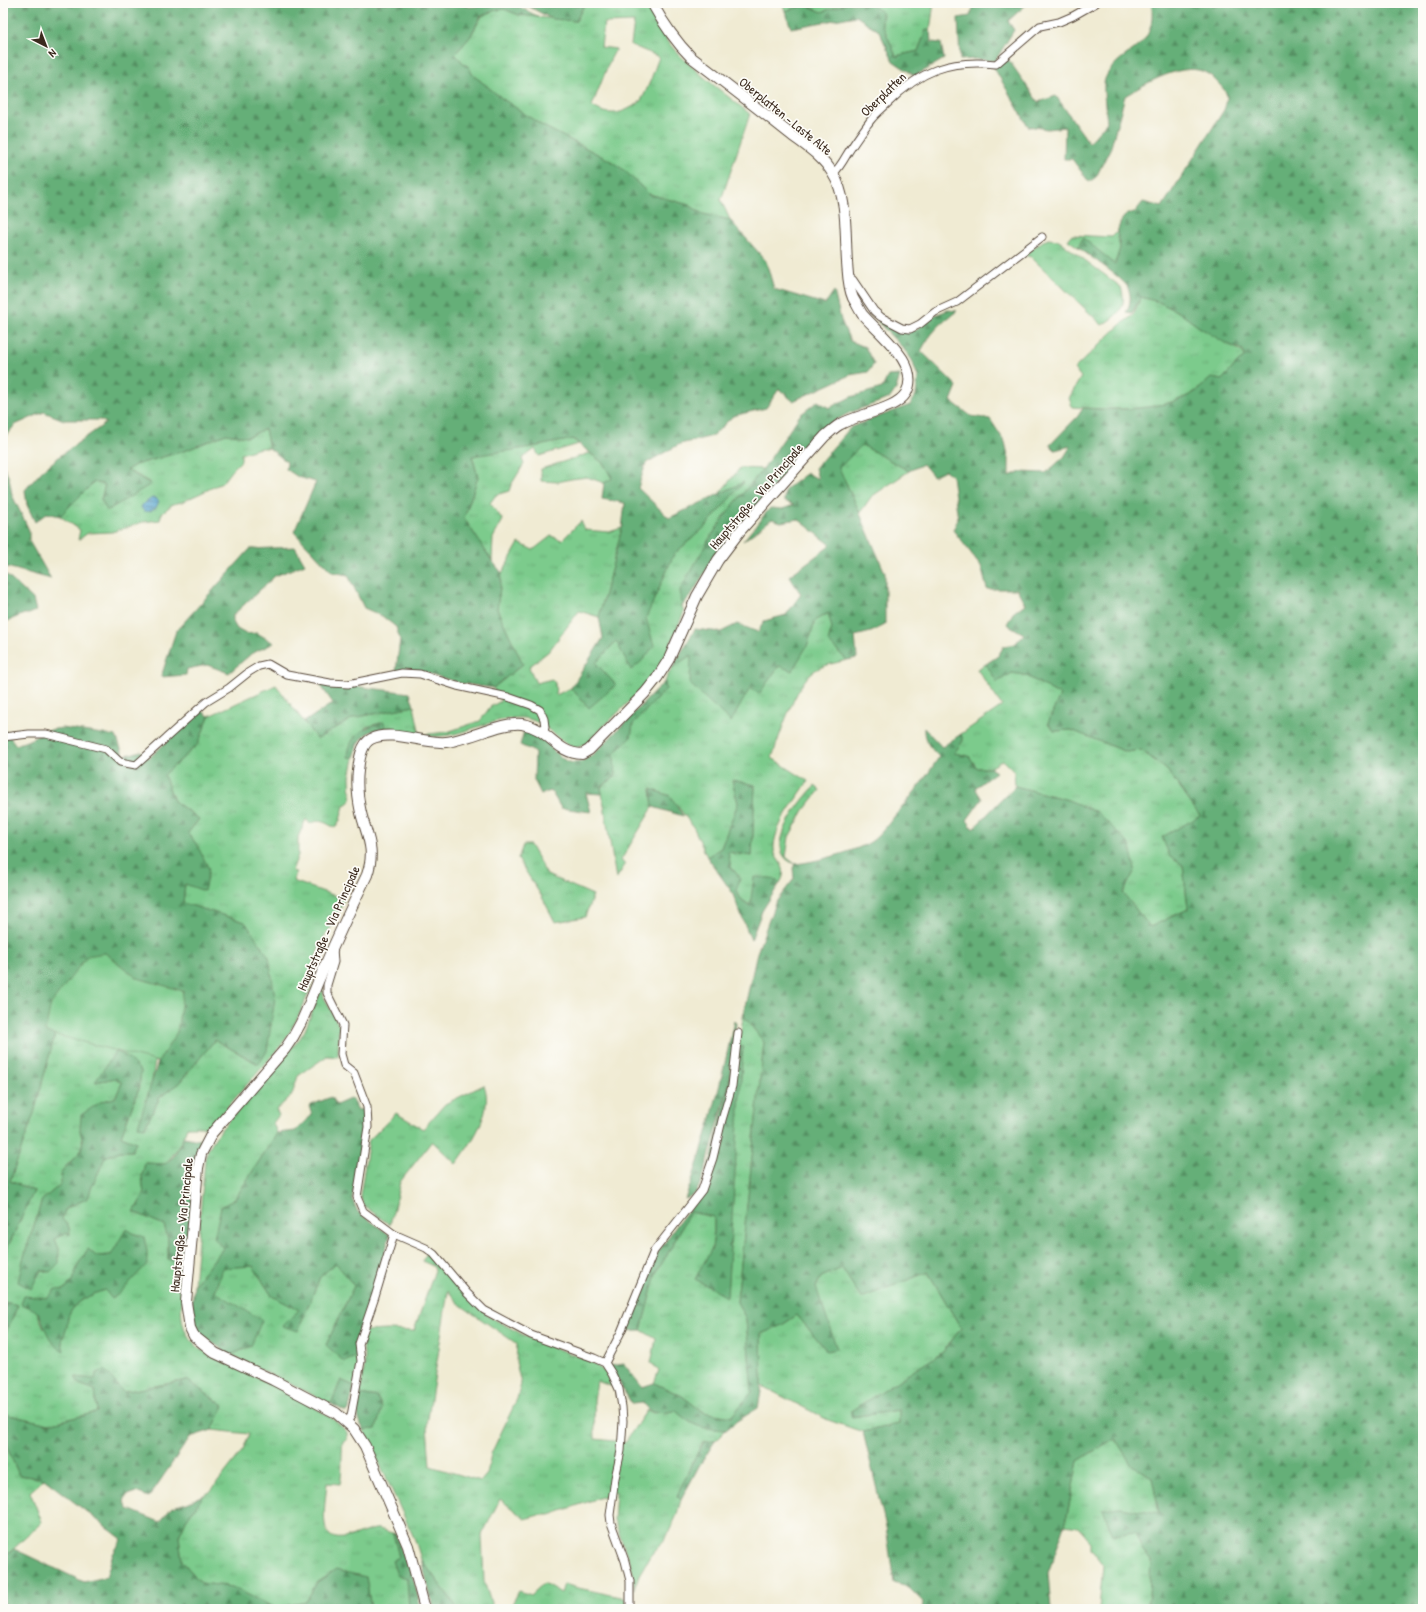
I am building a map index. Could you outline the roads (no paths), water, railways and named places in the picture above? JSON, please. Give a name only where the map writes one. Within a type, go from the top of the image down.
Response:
[{"type":"main road","name":"Oberplatten - Laste Alte","points":[[652,3],[664,26],[676,42],[691,57],[810,149],[833,174],[841,192],[848,276],[852,296],[861,312],[906,363],[910,372],[909,384],[903,396]]},
{"type":"main road","name":"Hauptstraße - Via Principale","points":[[425,1609],[408,1546],[401,1528],[365,1446],[354,1429],[336,1413],[202,1344],[194,1336],[190,1328],[186,1302],[201,1154],[212,1133],[285,1049],[296,1034],[333,948],[370,868],[371,846],[358,797],[357,780],[360,760],[364,748],[370,740],[379,736],[390,736],[428,742],[444,742],[458,740],[521,723],[533,726],[544,732],[566,752],[582,754],[598,742],[657,678],[669,659],[701,590],[718,560],[740,531],[825,436],[839,425],[862,415],[892,405],[903,396]]},
{"type":"street","name":"Oberplatten","points":[[833,174],[840,168],[846,156],[871,120],[896,95],[915,79],[934,70],[953,65],[977,62],[996,64],[1040,26],[1059,22],[1096,3]]},
{"type":"street","points":[[848,276],[853,280],[878,314],[902,328],[910,329],[920,324],[935,312],[957,302],[1042,237]]},
{"type":"street","points":[[3,737],[46,734],[106,749],[120,762],[136,765],[206,702],[229,688],[254,669],[268,664],[287,675],[330,683],[348,684],[402,673],[420,674],[457,686],[508,697],[531,705],[540,710],[544,718],[544,732]]},
{"type":"street","points":[[333,948],[334,962],[327,985],[327,993],[342,1025],[341,1054],[344,1065],[354,1073],[367,1106],[368,1127],[357,1197],[364,1211],[394,1234],[426,1248],[434,1254],[467,1293],[484,1310],[531,1335],[594,1358],[605,1364],[612,1374],[619,1389],[622,1407],[621,1451],[615,1478],[610,1515],[611,1523],[625,1560],[630,1581],[630,1609]]},
{"type":"street","points":[[605,1364],[621,1332],[654,1251],[702,1190],[713,1158],[732,1086],[738,1034]]},
{"type":"street","points":[[347,1422],[351,1416],[361,1361],[358,1344],[375,1297],[394,1234]]},
{"type":"water","points":[[152,498],[159,501],[156,508],[148,511],[143,510],[141,508],[142,505]]}]
